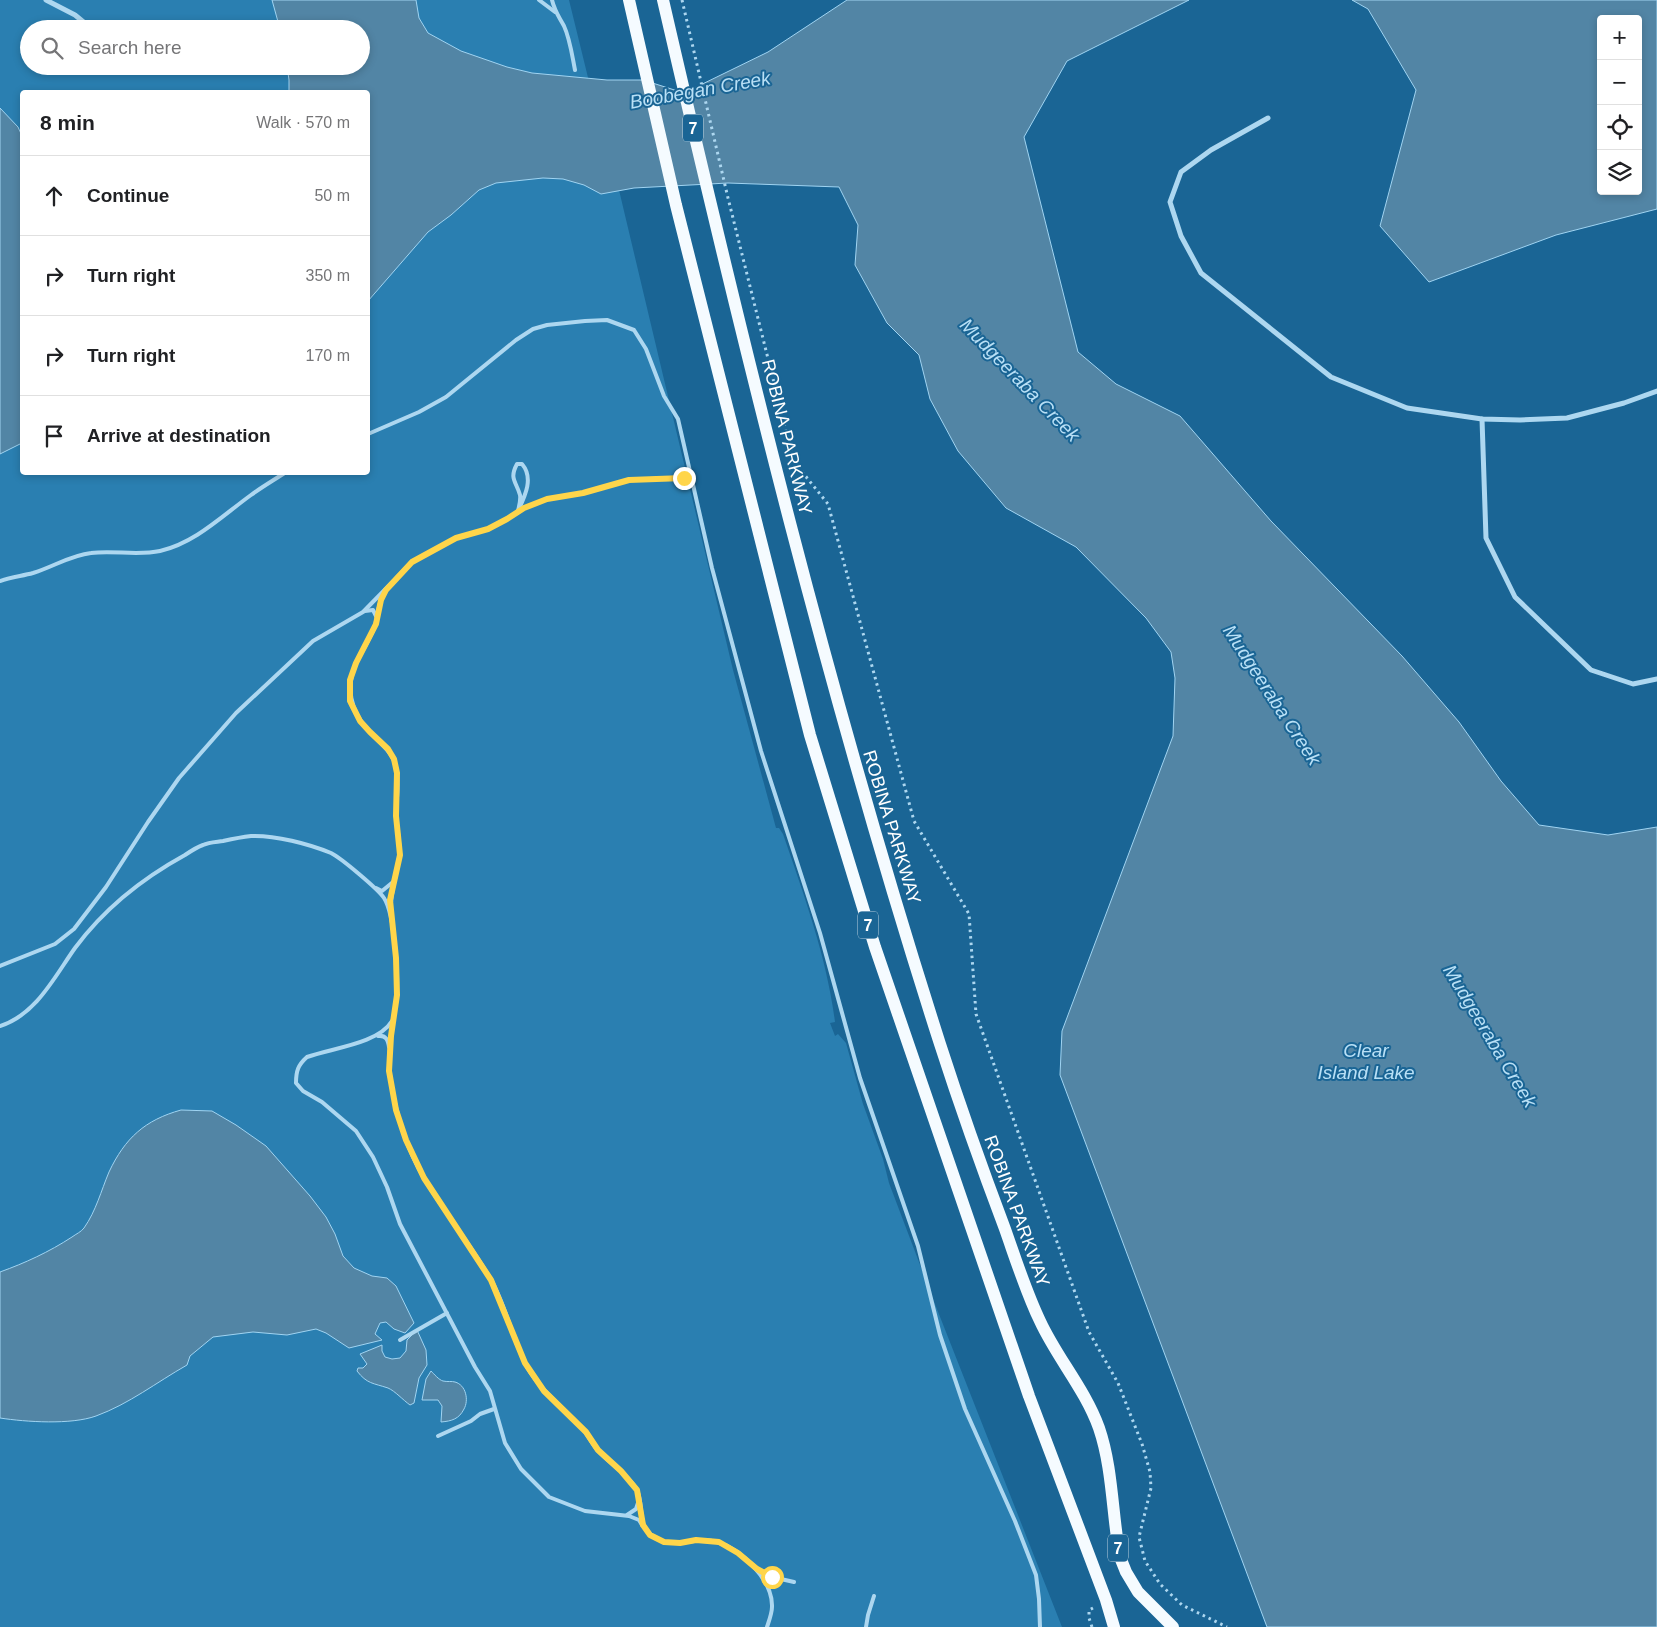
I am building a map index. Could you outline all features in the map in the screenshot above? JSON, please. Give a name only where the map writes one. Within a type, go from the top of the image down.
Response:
[{"type":"main road","name":"7","points":[[628,0],[676,205],[810,735],[872,938],[1028,1396],[1106,1600],[1114,1627]]},
{"type":"main road","name":"ROBINA PARKWAY","points":[[663,0],[710,205],[850,749],[941,1047],[982,1168],[1038,1318],[1050,1341],[1076,1381],[1098,1427],[1105,1450],[1117,1540],[1123,1564],[1138,1592],[1173,1627]]},
{"type":"street","points":[[46,0],[75,14],[82,20]]},
{"type":"street","points":[[1268,118],[1210,150],[1181,172],[1170,202],[1181,236],[1201,273],[1331,377],[1406,408],[1482,419],[1567,418],[1624,403],[1657,391]]},
{"type":"street","points":[[1482,419],[1486,538],[1515,597],[1591,670],[1633,684],[1657,679]]},
{"type":"lane","points":[[539,0],[555,12]]},
{"type":"lane","points":[[552,0],[555,12],[564,27],[575,70]]},
{"type":"lane","points":[[370,433],[419,412],[446,397],[516,340],[533,329],[569,322],[607,320],[634,330],[646,349],[664,396],[678,419],[717,585],[761,751],[820,933],[860,1078],[918,1246],[940,1336],[965,1409],[1015,1521],[1036,1575],[1040,1627]]},
{"type":"lane","points":[[517,464],[522,464],[527,470],[528,482],[525,497],[518,511],[520,497],[514,481],[513,471],[517,464]]},
{"type":"lane","points":[[0,581],[18,575],[33,573],[74,557],[91,553],[160,551],[183,543],[217,522],[250,496],[282,475]]},
{"type":"lane","points":[[0,966],[55,944],[74,929],[106,887],[179,778],[236,713],[313,641],[363,612],[412,562],[456,538],[488,529],[518,511],[547,499],[583,493],[629,480],[691,477]]},
{"type":"lane","points":[[386,590],[381,600],[371,636],[356,663],[350,680],[350,701],[360,721],[388,749],[394,759],[397,773],[396,816],[400,855],[390,900],[396,958],[397,995],[389,1071],[396,1110],[406,1140],[424,1178],[491,1280],[525,1363],[544,1391],[586,1432],[598,1450],[621,1471],[637,1490],[643,1525]]},
{"type":"lane","points":[[363,612],[373,610],[377,618]]},
{"type":"lane","points":[[0,1026],[27,1010],[51,984],[76,946],[117,902],[162,868],[204,844],[252,836],[289,840],[334,854],[384,898],[392,923]]},
{"type":"lane","points":[[372,886],[382,891],[393,882]]},
{"type":"lane","points":[[394,1020],[388,1028],[376,1036],[308,1057],[300,1063],[296,1072],[296,1082],[303,1091],[322,1102],[356,1131],[373,1157],[387,1187],[400,1224],[475,1367],[490,1390],[505,1443],[521,1469],[550,1497],[585,1511],[624,1515],[639,1520],[650,1535],[664,1542],[680,1543],[696,1540],[719,1542],[738,1553],[757,1569],[772,1577],[794,1582]]},
{"type":"lane","points":[[376,1036],[387,1038],[390,1055]]},
{"type":"lane","points":[[400,1340],[447,1313]]},
{"type":"lane","points":[[438,1436],[471,1421],[480,1414],[494,1409]]},
{"type":"lane","points":[[624,1515],[631,1513],[639,1501]]},
{"type":"lane","points":[[757,1569],[769,1588],[772,1605],[767,1627]]},
{"type":"lane","points":[[866,1627],[874,1596]]},
{"type":"path","points":[[682,0],[728,198],[793,459],[828,504],[914,820],[969,914],[976,1014],[1086,1324],[1118,1383],[1142,1444],[1150,1472],[1151,1488],[1139,1537],[1145,1561],[1160,1584],[1182,1605],[1227,1627]]},
{"type":"path","points":[[1089,1610],[1092,1627]]},
{"type":"shaded area","points":[[0,0],[569,0],[594,102],[619,190],[733,670],[776,828],[779,828],[783,834],[821,950],[835,1022],[830,1023],[835,1036],[838,1034],[846,1043],[863,1104],[883,1159],[889,1183],[1062,1627],[0,1627]]},
{"type":"water","name":"Clear Island Lake","points":[[272,0],[416,0],[419,18],[428,33],[461,51],[507,67],[532,73],[607,80],[643,80],[684,93],[768,52],[847,0],[1189,0],[1067,61],[1024,137],[1078,352],[1116,384],[1180,416],[1271,521],[1402,656],[1459,722],[1501,781],[1539,825],[1608,835],[1657,827],[1657,1627],[1267,1627],[1060,1075],[1062,1031],[1173,736],[1175,678],[1171,652],[1146,618],[1076,547],[1006,508],[958,451],[930,399],[919,355],[887,323],[855,265],[858,225],[839,187],[728,183],[634,188],[601,194],[584,185],[563,179],[543,178],[496,183],[479,190],[428,232],[370,299],[370,90],[289,90],[288,75],[370,75],[370,20],[278,20]]},
{"type":"water","points":[[1352,0],[1657,0],[1657,209],[1556,235],[1429,282],[1380,226],[1416,90],[1368,9]]},
{"type":"water","points":[[0,108],[20,132],[20,444],[0,454]]},
{"type":"water","points":[[181,1110],[212,1111],[266,1146],[326,1217],[343,1256],[354,1268],[372,1276],[387,1278],[396,1286],[414,1323],[405,1333],[394,1329],[386,1322],[380,1323],[375,1334],[382,1340],[349,1348],[326,1333],[316,1329],[287,1335],[253,1332],[213,1337],[190,1356],[187,1365],[131,1399],[96,1416],[61,1422],[22,1421],[0,1418],[0,1272],[46,1252],[81,1231],[92,1215],[115,1160],[129,1140],[157,1119]]},
{"type":"water","points":[[417,1330],[426,1350],[427,1365],[419,1378],[414,1403],[410,1405],[391,1389],[367,1381],[357,1371],[358,1368],[363,1368],[367,1364],[360,1354],[382,1345],[385,1357],[392,1359],[400,1358],[406,1351],[407,1340]]},
{"type":"water","points":[[431,1371],[441,1380],[459,1384],[466,1393],[466,1405],[455,1419],[441,1422],[442,1406],[438,1400],[422,1400],[426,1379]]},
{"type":"route","points":[[684,478],[629,480],[583,493],[547,499],[524,508],[488,529],[456,538],[412,562],[386,590],[381,600],[376,624],[356,663],[350,680],[350,701],[360,721],[388,749],[394,759],[397,773],[396,816],[400,855],[390,900],[396,958],[397,995],[391,1036],[389,1071],[396,1110],[406,1140],[424,1178],[491,1280],[525,1363],[544,1391],[586,1432],[598,1450],[621,1471],[637,1490],[643,1525],[650,1535],[664,1542],[680,1543],[706,1540],[719,1542],[738,1553],[757,1569],[772,1577]]},
{"type":"water label","name":"Boobegan Creek","points":[[700,90]]},
{"type":"water label","name":"Mudgeeraba Creek","points":[[1020,380]]},
{"type":"water label","name":"Mudgeeraba Creek","points":[[1272,695]]},
{"type":"water label","name":"Mudgeeraba Creek","points":[[1490,1036]]}]
